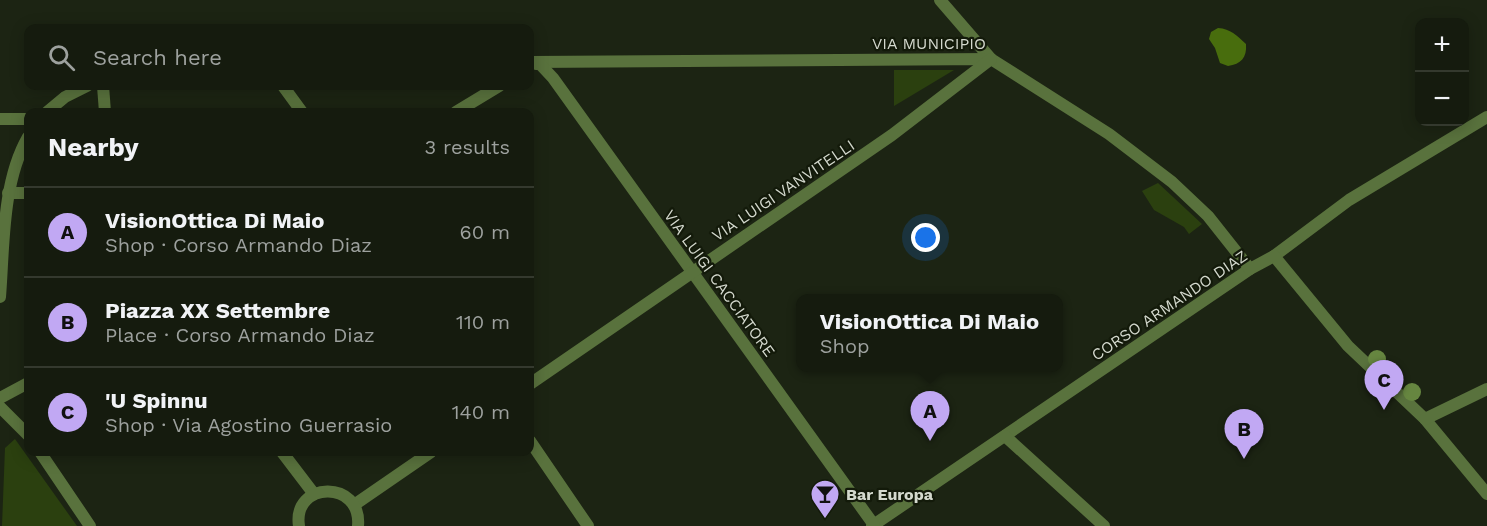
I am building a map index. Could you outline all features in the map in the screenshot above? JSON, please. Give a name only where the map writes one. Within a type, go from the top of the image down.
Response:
[{"type":"street","points":[[940,0],[991,59]]},
{"type":"street","name":"VIA MUNICIPIO","points":[[534,64],[991,59],[1109,134],[1172,182],[1208,216],[1250,269]]},
{"type":"street","name":"VIA LUIGI VANVITELLI","points":[[534,381],[892,135],[991,59]]},
{"type":"street","name":"VIA LUIGI CACCIATORE","points":[[534,65],[553,78],[873,525]]},
{"type":"street","points":[[52,108],[80,90]]},
{"type":"street","points":[[103,90],[105,108]]},
{"type":"street","points":[[286,90],[299,108]]},
{"type":"street","points":[[463,108],[493,90]]},
{"type":"street","name":"CORSO ARMANDO DIAZ","points":[[873,525],[1250,269],[1274,256],[1349,200],[1487,117]]},
{"type":"street","points":[[0,120],[24,119]]},
{"type":"street","points":[[0,297],[8,193],[24,145]]},
{"type":"street","points":[[8,193],[24,193]]},
{"type":"street","points":[[1274,256],[1348,346],[1425,419],[1487,494]]},
{"type":"street","points":[[0,398],[24,385]]},
{"type":"street","points":[[1425,419],[1487,389]]},
{"type":"street","points":[[0,407],[24,431]]},
{"type":"street","points":[[1005,436],[1104,526]]},
{"type":"street","points":[[534,447],[588,526]]},
{"type":"street","points":[[43,456],[90,526]]},
{"type":"street","points":[[285,456],[314,494]]},
{"type":"street","points":[[354,505],[425,456]]},
{"type":"street","points":[[299,526],[299,513],[302,505],[314,494],[322,491],[340,493],[348,498],[358,514],[358,526]]},
{"type":"shaded area","points":[[1218,28],[1230,31],[1246,44],[1244,57],[1240,62],[1228,66],[1220,63],[1209,39],[1211,32]]},
{"type":"shaded area","points":[[894,70],[954,70],[894,106]]},
{"type":"shaded area","points":[[1158,183],[1202,224],[1189,234],[1184,227],[1154,210],[1142,191]]},
{"type":"shaded area","points":[[15,439],[24,452],[24,456],[27,456],[77,526],[2,526],[5,448]]},
{"type":"place","name":"'U Spinnu","points":[[1384,410]]},
{"type":"place","name":"VisionOttica Di Maio","points":[[930,441]]},
{"type":"place","name":"Piazza XX Settembre","points":[[1244,459]]},
{"type":"place","name":"Bar Europa","points":[[825,520]]}]
